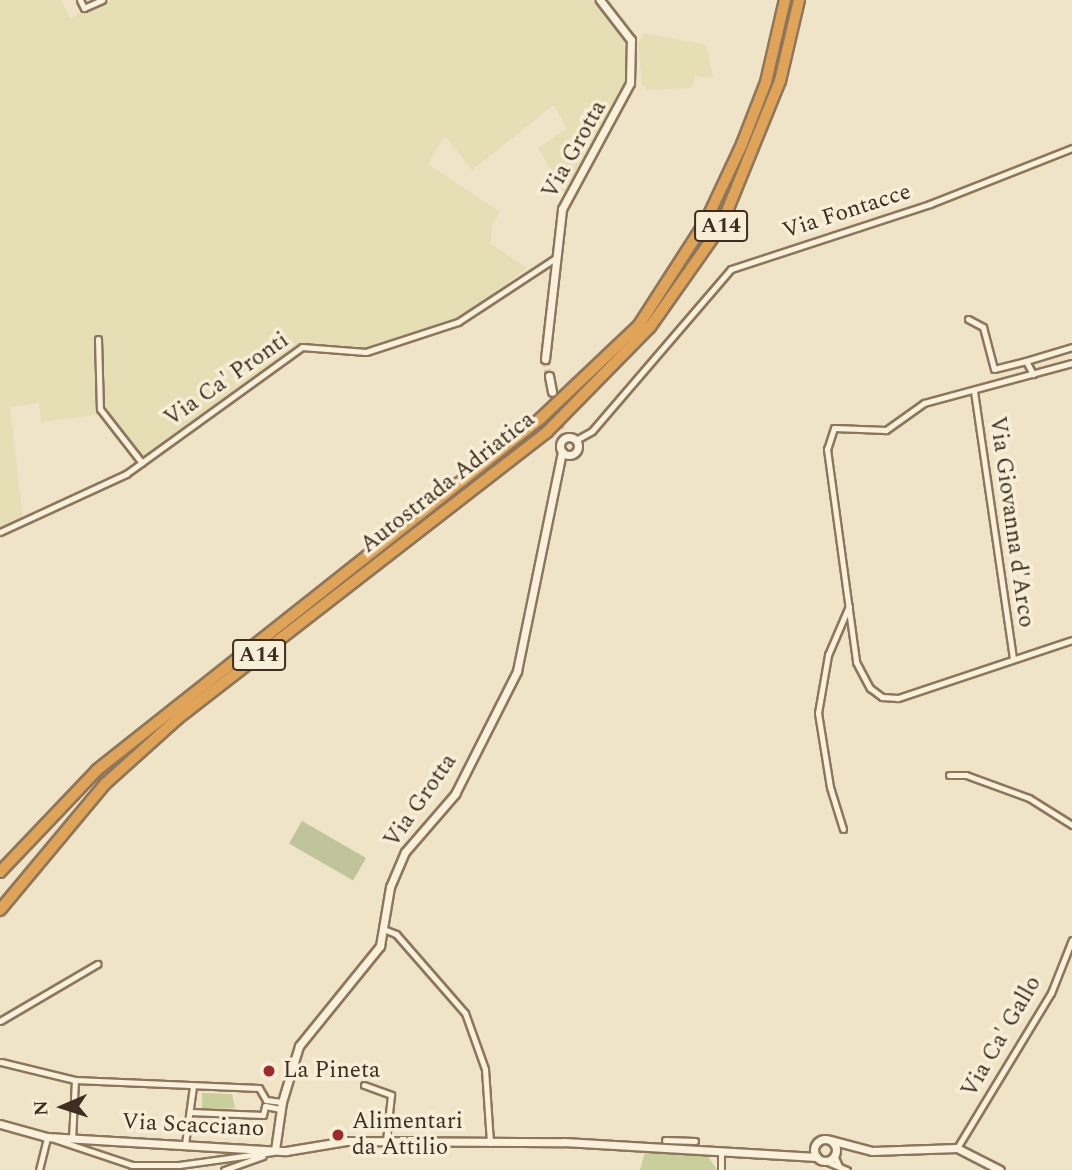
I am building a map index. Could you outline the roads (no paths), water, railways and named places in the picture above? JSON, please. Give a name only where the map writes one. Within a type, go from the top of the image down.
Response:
[{"type":"highway","name":"Autostrada Adriatica","points":[[0,872],[97,770],[540,419],[639,325],[706,221],[742,144],[766,82],[785,0]]},
{"type":"highway","name":"Autostrada Adriatica","points":[[0,910],[106,783],[177,719],[547,432],[650,327],[721,226],[780,81],[799,0]]},
{"type":"street","points":[[80,0],[84,8],[102,0]]},
{"type":"street","name":"Via Grotta","points":[[545,359],[562,209],[630,83],[631,40],[603,0]]},
{"type":"street","name":"Via Fontacce","points":[[574,439],[592,431],[731,269],[930,204],[1072,148]]},
{"type":"street","name":"Via Ca' Pronti","points":[[0,532],[142,463],[302,347],[366,352],[458,322],[557,257]]},
{"type":"street","points":[[968,319],[983,327],[994,369],[1072,347]]},
{"type":"street","points":[[97,339],[100,408],[142,463]]},
{"type":"street","points":[[1026,360],[1033,374]]},
{"type":"street","points":[[1072,363],[924,403],[886,430],[844,425],[829,436],[849,606],[861,678],[882,697],[898,698],[1072,640]]},
{"type":"street","points":[[549,376],[552,393]]},
{"type":"street","name":"Via Giovanna d'Arco","points":[[974,391],[1013,658]]},
{"type":"street","points":[[562,452],[575,453],[574,439]]},
{"type":"street","name":"Via Grotta","points":[[273,1152],[281,1106],[310,1027],[380,946],[386,930],[390,887],[405,852],[466,776],[525,651],[562,441],[574,439]]},
{"type":"street","points":[[843,829],[830,787],[818,713],[828,655],[849,606]]},
{"type":"street","points":[[949,775],[966,775],[1029,798],[1072,825]]},
{"type":"street","points":[[386,930],[465,1013],[485,1069],[490,1143]]},
{"type":"street","name":"Via Ca' Gallo","points":[[957,1148],[1051,993],[1072,940]]},
{"type":"street","points":[[0,1021],[97,964]]},
{"type":"street","points":[[1,1062],[75,1080],[259,1088],[266,1100],[281,1106]]},
{"type":"street","points":[[72,1139],[75,1080]]},
{"type":"street","points":[[186,1144],[193,1086]]},
{"type":"street","points":[[364,1086],[391,1095],[386,1141]]},
{"type":"street","points":[[190,1112],[263,1115],[265,1107],[281,1106]]},
{"type":"street","name":"Via Scacciano","points":[[0,1124],[49,1138],[186,1144],[273,1152],[386,1141],[797,1153],[820,1158],[855,1148]]},
{"type":"street","points":[[39,1170],[49,1138],[132,1165],[179,1165],[273,1152]]},
{"type":"street","points":[[665,1139],[695,1141]]},
{"type":"street","points":[[681,1140],[681,1150]]},
{"type":"street","points":[[830,1140],[834,1155],[844,1169]]},
{"type":"street","name":"Via Scacciano","points":[[797,1153],[816,1143],[830,1140],[855,1148],[957,1148],[1000,1170]]},
{"type":"street","points":[[816,1143],[820,1158],[844,1169]]},
{"type":"street","points":[[721,1151],[721,1170]]},
{"type":"street","points":[[224,1170],[273,1152]]},
{"type":"tunnel","points":[[545,359],[549,376]]},
{"type":"tunnel","points":[[552,392],[561,429]]},
{"type":"place","name":"La Pineta","points":[[269,1071]]},
{"type":"place","name":"Alimentari da Attilio","points":[[338,1135]]}]
